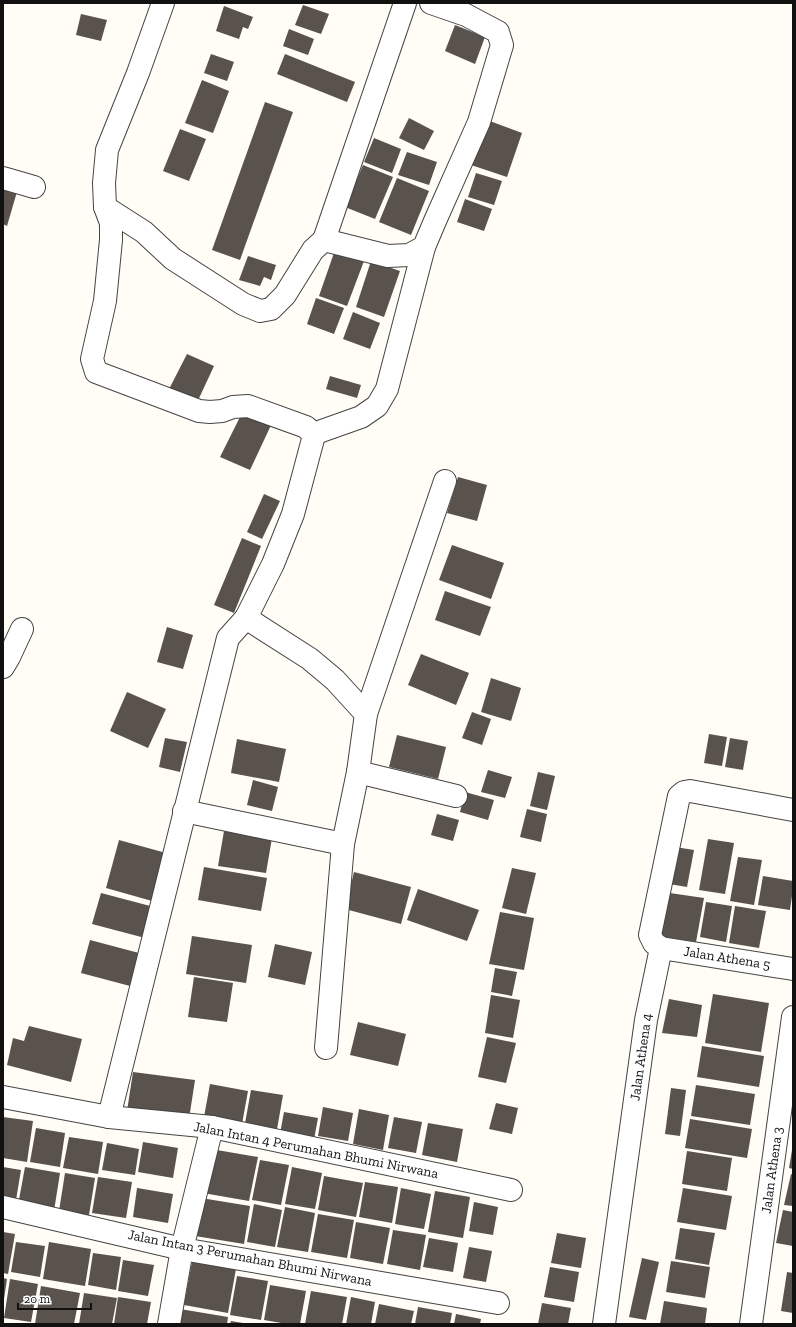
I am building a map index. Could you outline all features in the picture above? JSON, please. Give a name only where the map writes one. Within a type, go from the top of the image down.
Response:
[{"type":"street","points":[[109,1117],[228,638],[246,618],[273,564],[293,514],[313,439],[313,434],[306,427],[274,414],[248,406],[233,407],[222,411],[199,411],[96,372],[92,359],[105,301],[112,240],[111,223],[105,207],[104,182],[107,150],[138,73],[163,3]]},
{"type":"street","points":[[105,207],[144,232],[173,259],[243,304],[260,311],[271,309],[286,295],[314,250],[324,240],[405,3]]},
{"type":"street","points":[[313,434],[361,417],[377,406],[387,390],[424,247],[479,122],[502,45],[498,32],[466,15],[431,3]]},
{"type":"street","points":[[3,178],[34,187]]},
{"type":"street","points":[[324,240],[388,256],[408,255],[424,247]]},
{"type":"street","points":[[326,1048],[343,844],[358,772],[366,714],[445,481]]},
{"type":"street","points":[[246,618],[310,659],[335,680],[366,714]]},
{"type":"street","points":[[3,667],[22,629]]},
{"type":"street","points":[[358,772],[456,796]]},
{"type":"street","points":[[661,948],[654,943],[650,935],[679,796],[684,792],[690,791],[793,810]]},
{"type":"street","points":[[184,811],[343,844]]},
{"type":"street","name":"Jalan Athena 5","points":[[661,948],[793,969]]},
{"type":"street","name":"Jalan Athena 4","points":[[604,1324],[646,1020],[661,948]]},
{"type":"street","name":"Jalan Athena 3","points":[[751,1324],[793,1017]]},
{"type":"street","name":"Jalan Intan 4 Perumahan Bhumi Nirwana","points":[[3,1097],[109,1117],[212,1127],[511,1190]]},
{"type":"street","points":[[170,1324],[182,1249],[212,1127]]},
{"type":"street","name":"Jalan Intan 3 Perumahan Bhumi Nirwana","points":[[3,1207],[182,1249],[498,1303]]},
{"type":"building","points":[[303,5],[329,14],[321,34],[295,25]]},
{"type":"building","points":[[224,6],[253,17],[248,29],[243,27],[239,39],[216,31]]},
{"type":"building","points":[[81,14],[107,20],[101,41],[76,35]]},
{"type":"building","points":[[455,25],[485,37],[475,64],[445,51]]},
{"type":"building","points":[[289,29],[314,39],[308,55],[283,46]]},
{"type":"building","points":[[211,54],[234,62],[227,81],[204,73]]},
{"type":"building","points":[[285,54],[355,82],[347,102],[277,74]]},
{"type":"building","points":[[202,80],[229,91],[213,133],[185,123]]},
{"type":"building","points":[[265,102],[293,112],[240,260],[212,250]]},
{"type":"building","points":[[409,118],[434,131],[424,150],[399,138]]},
{"type":"building","points":[[487,120],[522,133],[507,177],[471,165]]},
{"type":"building","points":[[180,129],[206,139],[189,181],[163,171]]},
{"type":"building","points":[[374,138],[401,149],[392,173],[364,162]]},
{"type":"building","points":[[407,152],[437,162],[429,185],[398,175]]},
{"type":"building","points":[[363,165],[393,177],[375,219],[345,207]]},
{"type":"building","points":[[476,173],[502,181],[494,205],[468,197]]},
{"type":"building","points":[[397,178],[429,191],[411,235],[379,222]]},
{"type":"building","points":[[3,180],[19,185],[7,226],[3,224]]},
{"type":"building","points":[[465,199],[492,209],[484,231],[457,222]]},
{"type":"building","points":[[335,250],[364,261],[347,306],[319,296]]},
{"type":"building","points":[[248,256],[276,265],[271,280],[264,277],[260,286],[239,280]]},
{"type":"building","points":[[371,261],[400,271],[384,317],[356,307]]},
{"type":"building","points":[[316,298],[344,308],[334,334],[307,324]]},
{"type":"building","points":[[353,312],[380,323],[370,349],[343,339]]},
{"type":"building","points":[[187,354],[214,366],[194,409],[166,395]]},
{"type":"building","points":[[330,376],[361,385],[357,398],[326,389]]},
{"type":"building","points":[[241,415],[272,423],[250,470],[220,457]]},
{"type":"building","points":[[458,477],[487,485],[477,521],[447,513]]},
{"type":"building","points":[[264,494],[280,501],[262,539],[247,532]]},
{"type":"building","points":[[242,538],[261,546],[234,613],[214,605]]},
{"type":"building","points":[[452,545],[504,563],[491,599],[439,580]]},
{"type":"building","points":[[445,591],[491,607],[480,636],[435,620]]},
{"type":"building","points":[[167,627],[193,635],[183,669],[157,662]]},
{"type":"building","points":[[421,654],[469,673],[456,705],[408,685]]},
{"type":"building","points":[[491,678],[521,688],[511,721],[481,712]]},
{"type":"building","points":[[127,692],[166,709],[148,748],[110,731]]},
{"type":"building","points":[[472,712],[491,719],[482,745],[462,738]]},
{"type":"building","points":[[709,734],[727,737],[722,766],[704,763]]},
{"type":"building","points":[[397,735],[446,747],[438,779],[389,767]]},
{"type":"building","points":[[165,738],[187,742],[180,772],[159,767]]},
{"type":"building","points":[[730,738],[748,741],[743,770],[725,767]]},
{"type":"building","points":[[237,739],[286,749],[279,782],[231,773]]},
{"type":"building","points":[[488,770],[512,777],[505,798],[481,792]]},
{"type":"building","points":[[538,772],[555,776],[547,810],[530,806]]},
{"type":"building","points":[[253,780],[278,787],[272,811],[247,805]]},
{"type":"building","points":[[465,792],[494,800],[488,820],[460,812]]},
{"type":"building","points":[[527,809],[547,814],[541,842],[520,837]]},
{"type":"building","points":[[437,814],[459,820],[453,841],[431,835]]},
{"type":"building","points":[[224,831],[272,838],[266,873],[218,866]]},
{"type":"building","points":[[708,839],[734,843],[725,894],[699,890]]},
{"type":"building","points":[[119,840],[166,853],[152,901],[106,888]]},
{"type":"building","points":[[669,846],[694,850],[687,887],[663,883]]},
{"type":"building","points":[[738,857],[762,860],[754,905],[730,901]]},
{"type":"building","points":[[204,867],[267,878],[261,911],[198,900]]},
{"type":"building","points":[[512,868],[536,873],[526,914],[502,908]]},
{"type":"building","points":[[354,872],[411,887],[401,924],[345,909]]},
{"type":"building","points":[[763,876],[793,881],[790,910],[758,905]]},
{"type":"building","points":[[418,889],[479,910],[467,941],[407,920]]},
{"type":"building","points":[[663,892],[704,898],[696,942],[656,936]]},
{"type":"building","points":[[101,893],[154,907],[145,938],[92,924]]},
{"type":"building","points":[[706,902],[732,906],[726,942],[700,937]]},
{"type":"building","points":[[735,906],[766,911],[759,948],[729,943]]},
{"type":"building","points":[[500,912],[534,918],[524,970],[489,964]]},
{"type":"building","points":[[192,936],[252,945],[246,983],[186,974]]},
{"type":"building","points":[[90,940],[139,953],[130,986],[81,973]]},
{"type":"building","points":[[275,944],[312,952],[305,985],[268,977]]},
{"type":"building","points":[[495,968],[517,972],[512,996],[491,992]]},
{"type":"building","points":[[194,977],[233,983],[227,1022],[188,1017]]},
{"type":"building","points":[[713,994],[769,1003],[761,1052],[705,1043]]},
{"type":"building","points":[[491,995],[520,1000],[513,1038],[485,1033]]},
{"type":"building","points":[[669,999],[702,1005],[697,1037],[662,1033]]},
{"type":"building","points":[[358,1022],[406,1034],[398,1066],[350,1055]]},
{"type":"building","points":[[29,1026],[82,1039],[71,1082],[7,1065],[13,1038],[24,1041]]},
{"type":"building","points":[[487,1037],[516,1043],[506,1083],[478,1077]]},
{"type":"building","points":[[702,1046],[764,1056],[759,1087],[697,1077]]},
{"type":"building","points":[[133,1072],[195,1080],[189,1119],[127,1111]]},
{"type":"building","points":[[210,1084],[248,1091],[242,1124],[204,1117]]},
{"type":"building","points":[[696,1085],[755,1094],[750,1125],[691,1116]]},
{"type":"building","points":[[671,1088],[686,1090],[680,1136],[665,1134]]},
{"type":"building","points":[[251,1090],[283,1095],[276,1135],[244,1129]]},
{"type":"building","points":[[496,1103],[518,1108],[512,1134],[489,1129]]},
{"type":"building","points":[[323,1107],[353,1113],[348,1141],[318,1136]]},
{"type":"building","points":[[359,1109],[389,1115],[383,1150],[353,1144]]},
{"type":"building","points":[[284,1112],[318,1118],[313,1145],[279,1139]]},
{"type":"building","points":[[3,1117],[33,1121],[27,1162],[3,1158]]},
{"type":"building","points":[[394,1117],[422,1122],[416,1153],[388,1148]]},
{"type":"building","points":[[690,1119],[752,1129],[747,1158],[685,1148]]},
{"type":"building","points":[[428,1123],[463,1129],[457,1162],[422,1155]]},
{"type":"building","points":[[36,1128],[65,1133],[60,1167],[30,1162]]},
{"type":"building","points":[[69,1137],[103,1142],[98,1174],[63,1168]]},
{"type":"building","points":[[143,1142],[178,1148],[173,1178],[138,1172]]},
{"type":"building","points":[[107,1143],[139,1149],[135,1175],[102,1170]]},
{"type":"building","points":[[211,1149],[258,1157],[249,1201],[203,1193]]},
{"type":"building","points":[[793,1150],[793,1169],[789,1168]]},
{"type":"building","points":[[687,1151],[732,1158],[727,1191],[682,1184]]},
{"type":"building","points":[[260,1160],[289,1165],[281,1205],[252,1200]]},
{"type":"building","points":[[3,1167],[21,1170],[15,1206],[3,1204]]},
{"type":"building","points":[[25,1167],[60,1173],[54,1211],[18,1205]]},
{"type":"building","points":[[292,1167],[322,1173],[315,1209],[285,1204]]},
{"type":"building","points":[[65,1173],[95,1178],[89,1215],[59,1211]]},
{"type":"building","points":[[791,1174],[793,1175],[793,1206],[784,1205]]},
{"type":"building","points":[[324,1176],[363,1183],[356,1217],[318,1210]]},
{"type":"building","points":[[98,1177],[132,1182],[126,1218],[92,1213]]},
{"type":"building","points":[[365,1182],[398,1187],[392,1223],[359,1217]]},
{"type":"building","points":[[137,1188],[173,1194],[168,1223],[133,1217]]},
{"type":"building","points":[[401,1188],[431,1194],[424,1229],[395,1224]]},
{"type":"building","points":[[683,1188],[732,1196],[726,1230],[677,1222]]},
{"type":"building","points":[[435,1191],[470,1197],[463,1238],[428,1232]]},
{"type":"building","points":[[201,1198],[250,1206],[244,1244],[195,1236]]},
{"type":"building","points":[[474,1202],[498,1207],[493,1235],[469,1231]]},
{"type":"building","points":[[254,1204],[282,1210],[275,1247],[247,1242]]},
{"type":"building","points":[[285,1207],[315,1213],[308,1252],[277,1247]]},
{"type":"building","points":[[783,1210],[793,1212],[793,1246],[776,1243]]},
{"type":"building","points":[[318,1214],[354,1220],[347,1258],[311,1252]]},
{"type":"building","points":[[356,1222],[390,1228],[383,1264],[350,1258]]},
{"type":"building","points":[[680,1228],[715,1233],[709,1265],[675,1259]]},
{"type":"building","points":[[393,1230],[426,1235],[420,1270],[387,1264]]},
{"type":"building","points":[[3,1232],[15,1234],[8,1274],[3,1273]]},
{"type":"building","points":[[557,1233],[586,1238],[581,1268],[551,1263]]},
{"type":"building","points":[[429,1238],[458,1243],[453,1272],[423,1267]]},
{"type":"building","points":[[16,1242],[45,1246],[40,1277],[11,1272]]},
{"type":"building","points":[[49,1242],[91,1249],[85,1286],[43,1279]]},
{"type":"building","points":[[469,1247],[492,1251],[486,1282],[463,1278]]},
{"type":"building","points":[[93,1253],[121,1257],[116,1290],[88,1285]]},
{"type":"building","points":[[642,1258],[659,1262],[646,1320],[629,1317]]},
{"type":"building","points":[[123,1260],[154,1265],[148,1296],[118,1291]]},
{"type":"building","points":[[671,1261],[710,1267],[705,1298],[666,1292]]},
{"type":"building","points":[[192,1262],[236,1269],[228,1313],[184,1305]]},
{"type":"building","points":[[550,1267],[579,1272],[574,1302],[544,1297]]},
{"type":"building","points":[[787,1272],[793,1273],[793,1313],[781,1311]]},
{"type":"building","points":[[237,1276],[268,1281],[261,1320],[230,1315]]},
{"type":"building","points":[[3,1278],[7,1279],[4,1299],[3,1299]]},
{"type":"building","points":[[10,1279],[38,1284],[31,1322],[4,1318]]},
{"type":"building","points":[[270,1285],[306,1291],[300,1324],[287,1324],[264,1320]]},
{"type":"building","points":[[41,1286],[80,1293],[74,1324],[35,1324]]},
{"type":"building","points":[[311,1291],[347,1297],[342,1324],[305,1324]]},
{"type":"building","points":[[84,1293],[117,1298],[112,1324],[79,1324]]},
{"type":"building","points":[[118,1297],[151,1302],[147,1324],[114,1324]]},
{"type":"building","points":[[351,1297],[375,1302],[371,1324],[346,1324]]},
{"type":"building","points":[[664,1301],[707,1308],[705,1324],[660,1324]]},
{"type":"building","points":[[542,1303],[571,1308],[568,1324],[538,1324]]},
{"type":"building","points":[[379,1304],[414,1311],[411,1324],[375,1324]]},
{"type":"building","points":[[418,1307],[452,1313],[450,1324],[415,1324]]},
{"type":"building","points":[[180,1309],[228,1317],[227,1324],[178,1324]]},
{"type":"building","points":[[456,1314],[481,1319],[480,1324],[454,1324]]},
{"type":"building","points":[[231,1321],[243,1323],[243,1324],[230,1324]]}]
